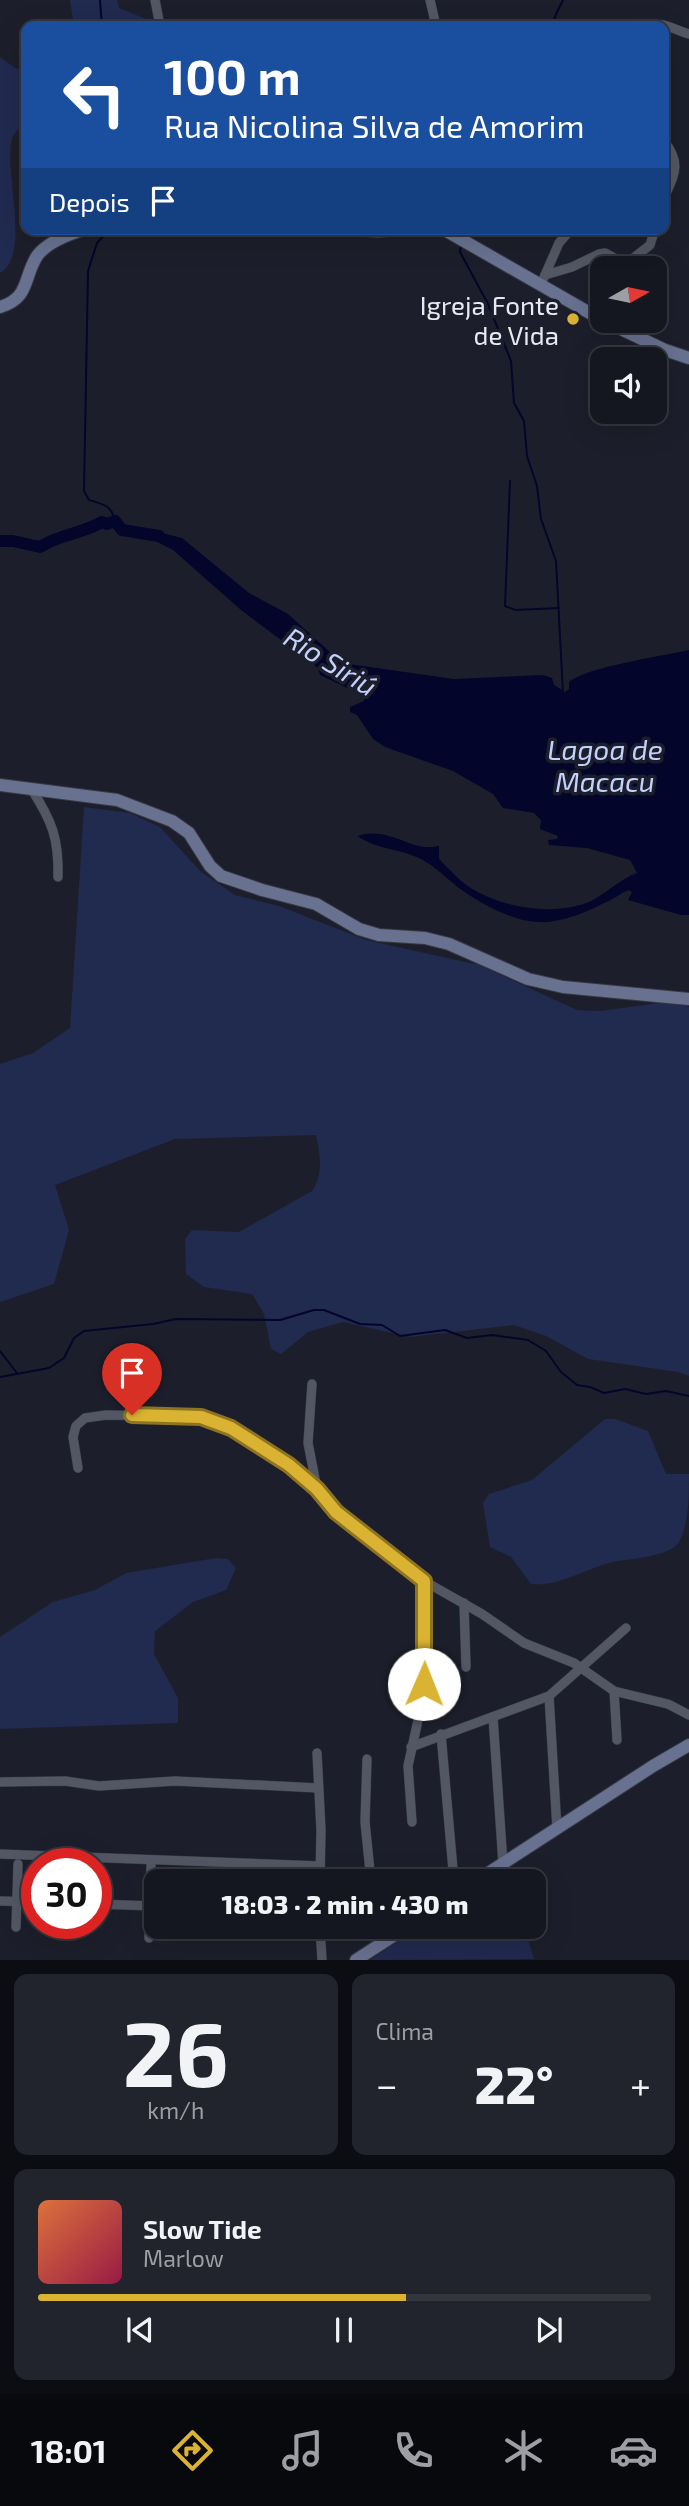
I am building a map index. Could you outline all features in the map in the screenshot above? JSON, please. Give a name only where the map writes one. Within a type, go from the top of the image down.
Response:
[{"type":"street","points":[[155,0],[159,21]]},
{"type":"street","points":[[430,0],[435,21]]},
{"type":"street","points":[[669,26],[689,34]]},
{"type":"street","points":[[669,148],[675,157],[676,167],[669,185]]},
{"type":"street","points":[[0,307],[21,296],[37,257],[61,235]]},
{"type":"street","points":[[455,235],[543,281],[590,312]]},
{"type":"street","points":[[543,281],[559,243],[566,235]]},
{"type":"street","points":[[543,281],[599,254],[606,253],[622,262],[631,260],[650,245],[653,235]]},
{"type":"street","points":[[629,333],[689,358]]},
{"type":"street","points":[[0,785],[117,800],[172,821],[189,833],[209,866],[221,876],[316,904],[359,929],[379,935],[425,938],[449,944],[528,979],[563,988],[689,999]]},
{"type":"street","points":[[32,790],[48,816],[57,841],[58,877]]},
{"type":"street","points":[[312,1384],[308,1443],[317,1489]]},
{"type":"street","points":[[78,1468],[73,1437],[76,1426],[85,1418],[106,1415],[201,1417],[231,1428],[289,1465],[317,1489],[336,1512],[424,1581],[464,1602],[524,1643],[563,1658],[614,1691],[668,1704],[689,1715]]},
{"type":"street","points":[[412,1822],[408,1766],[422,1702],[424,1581]]},
{"type":"street","points":[[464,1602],[466,1667]]},
{"type":"street","points":[[411,1747],[549,1696],[626,1628]]},
{"type":"street","points":[[614,1691],[617,1740]]},
{"type":"street","points":[[549,1696],[557,1829]]},
{"type":"street","points":[[494,1717],[503,1864]]},
{"type":"street","points":[[441,1734],[453,1869]]},
{"type":"street","points":[[495,1869],[689,1745]]},
{"type":"street","points":[[0,1854],[320,1866],[317,1753]]},
{"type":"street","points":[[367,1759],[365,1822],[370,1869]]},
{"type":"street","points":[[0,1782],[65,1781],[99,1786],[175,1781],[318,1788]]},
{"type":"street","points":[[16,1927],[18,1864]]},
{"type":"street","points":[[151,1865],[151,1869]]},
{"type":"street","points":[[0,1901],[21,1901]]},
{"type":"street","points":[[112,1905],[144,1906]]},
{"type":"street","points":[[321,1939],[322,1960]]},
{"type":"street","points":[[356,1960],[389,1939]]},
{"type":"shaded area","points":[[70,0],[117,0],[119,8],[151,21],[73,21]]},
{"type":"shaded area","points":[[0,57],[21,70],[21,126],[12,139],[10,153],[15,211],[14,249],[9,263],[0,273]]},
{"type":"shaded area","points":[[84,807],[130,813],[160,827],[200,871],[235,895],[279,906],[366,940],[479,965],[577,1010],[600,1011],[666,1002],[689,1007],[689,1376],[678,1372],[588,1359],[546,1336],[514,1325],[410,1337],[343,1322],[308,1332],[281,1354],[271,1349],[264,1314],[252,1294],[204,1287],[186,1274],[185,1239],[192,1230],[239,1232],[312,1191],[320,1171],[316,1135],[175,1139],[55,1185],[69,1230],[54,1284],[0,1302],[0,1064],[33,1053],[70,1028]]},
{"type":"shaded area","points":[[605,1419],[615,1419],[648,1431],[666,1474],[689,1474],[687,1518],[679,1542],[657,1554],[609,1563],[551,1583],[531,1584],[511,1557],[490,1547],[483,1503],[489,1494],[532,1480]]},
{"type":"shaded area","points":[[216,1558],[228,1559],[236,1568],[226,1590],[193,1602],[155,1631],[154,1654],[178,1698],[178,1723],[0,1729],[0,1637],[53,1602],[95,1590],[126,1573]]},
{"type":"shaded area","points":[[402,1939],[528,1939],[534,1959],[370,1960]]},
{"type":"water","name":"Lagoa de Macacu","points":[[158,532],[182,538],[249,593],[288,614],[342,663],[454,679],[543,675],[552,678],[554,685],[565,692],[569,689],[569,682],[592,672],[689,650],[689,915],[628,900],[632,892],[628,890],[597,907],[561,920],[538,922],[520,919],[476,900],[418,857],[365,841],[357,836],[380,834],[419,846],[439,846],[439,859],[456,877],[489,897],[517,906],[548,909],[578,906],[637,873],[630,860],[587,848],[549,845],[548,840],[557,839],[558,836],[540,829],[541,820],[534,813],[503,808],[493,794],[453,771],[385,747],[373,739],[357,715],[350,712],[350,707],[364,701],[364,696],[320,675],[318,668],[241,610],[173,550],[143,535]]},
{"type":"waterway","points":[[100,0],[102,21]]},
{"type":"waterway","points":[[554,21],[563,0]]},
{"type":"waterway","points":[[104,235],[97,243],[88,271],[84,491],[89,500],[109,509],[115,521]]},
{"type":"waterway","points":[[461,245],[460,252],[488,304],[511,361],[514,403],[524,421],[527,456],[537,486],[541,519],[556,561],[563,693]]},
{"type":"waterway","points":[[510,481],[505,606],[515,610],[559,608]]},
{"type":"waterway","name":"Rio Siriú","points":[[0,541],[40,547],[102,522],[107,524],[115,521],[122,530],[159,536]]},
{"type":"waterway","points":[[0,1377],[49,1368],[64,1358],[74,1338],[84,1331],[176,1319],[280,1320],[314,1310],[324,1310],[360,1324],[382,1325],[400,1336],[445,1330],[467,1338],[492,1335],[528,1340],[546,1351],[561,1372],[577,1385],[604,1393],[625,1389],[646,1394],[666,1391],[689,1396]]},
{"type":"waterway","points":[[0,1351],[17,1373]]},
{"type":"place","name":"Igreja Fonte de Vida","points":[[573,319]]},
{"type":"route","points":[[132,1415],[201,1417],[231,1428],[289,1465],[317,1489],[336,1512],[424,1581],[424,1684]]}]
